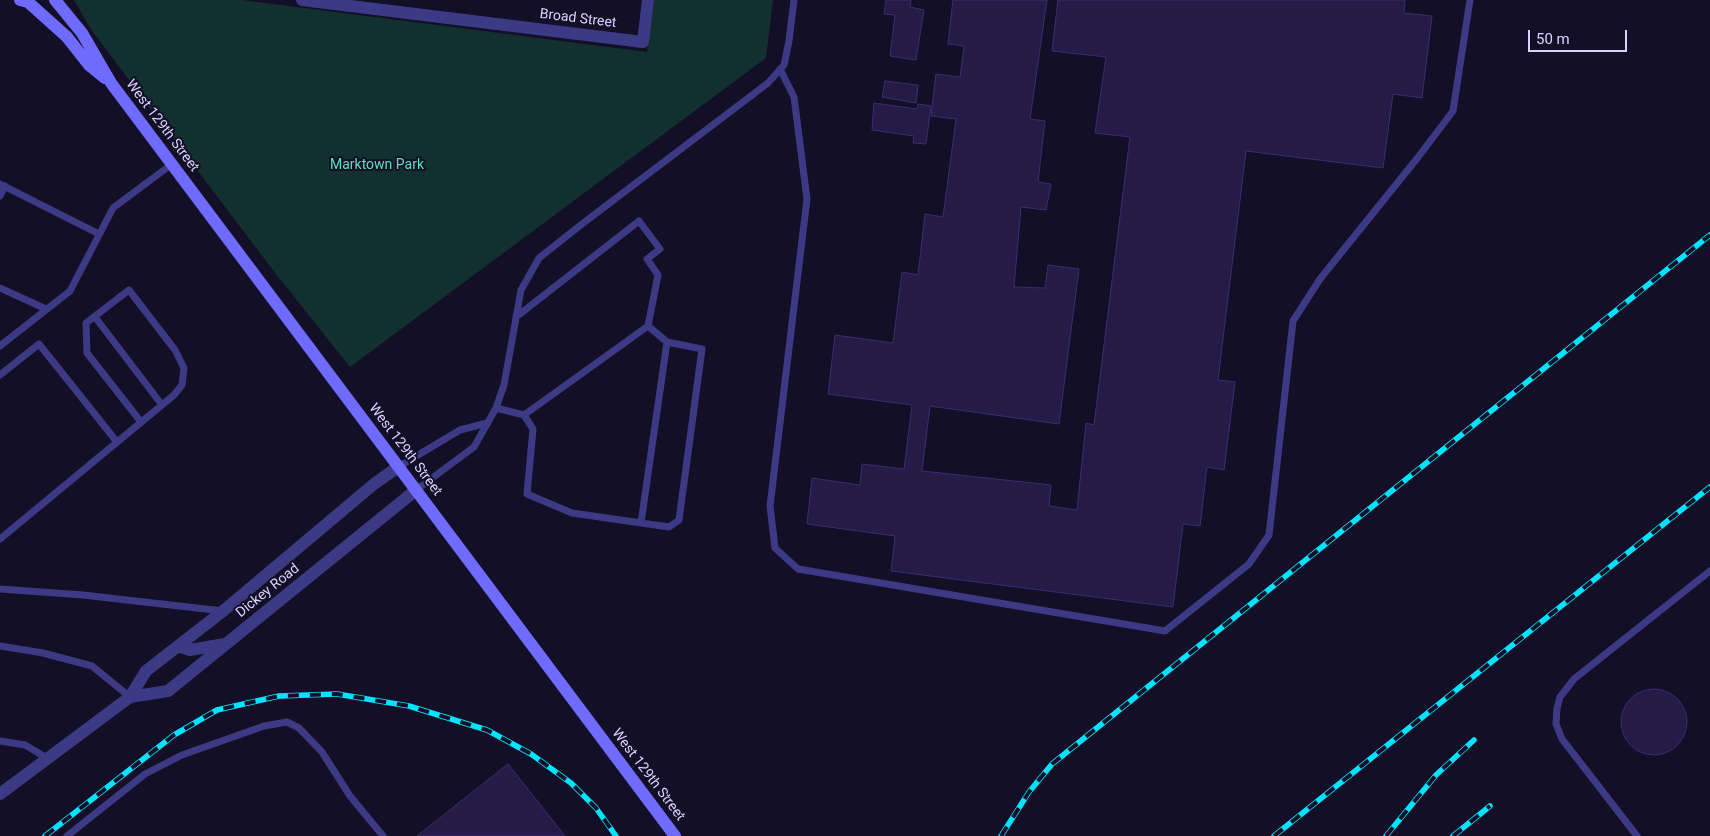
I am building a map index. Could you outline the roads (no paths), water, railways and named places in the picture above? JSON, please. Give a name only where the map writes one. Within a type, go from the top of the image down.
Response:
[{"type":"main road","name":"West 129th Street","points":[[20,0],[28,2],[67,37],[89,65],[111,83]]},
{"type":"main road","name":"West 129th Street","points":[[54,0],[82,33],[111,83],[675,836]]},
{"type":"street","name":"Broad Street","points":[[302,0],[643,42],[648,0]]},
{"type":"street","name":"Dickey Road","points":[[0,794],[130,697],[146,671],[223,611],[374,484],[398,467]]},
{"type":"street","name":"Dickey Road","points":[[130,697],[168,691],[416,490]]},
{"type":"street","points":[[178,646],[190,650],[228,643]]},
{"type":"lane","points":[[416,490],[474,448],[496,408],[504,385],[521,290],[539,258],[768,83],[784,65],[794,0]]},
{"type":"lane","points":[[780,69],[794,97],[807,198],[770,506],[775,548],[798,570],[1165,631],[1249,564],[1269,535],[1293,321],[1320,279],[1453,111],[1470,0]]},
{"type":"lane","points":[[0,346],[70,291],[113,208],[172,164]]},
{"type":"lane","points":[[0,196],[2,185],[100,234]]},
{"type":"lane","points":[[516,317],[638,221],[660,249],[646,259],[658,275],[648,326],[524,415]]},
{"type":"lane","points":[[0,288],[46,309]]},
{"type":"lane","points":[[0,539],[174,395],[182,385],[184,368],[174,350],[128,290],[86,324],[87,353],[141,422]]},
{"type":"lane","points":[[95,316],[162,405]]},
{"type":"lane","points":[[496,408],[524,415],[533,429],[527,494],[572,513],[669,528],[679,520],[702,349],[667,342],[648,326]]},
{"type":"lane","points":[[641,523],[667,342]]},
{"type":"lane","points":[[0,375],[39,344],[117,442]]},
{"type":"lane","points":[[398,467],[460,430],[487,423]]},
{"type":"lane","points":[[1637,836],[1562,739],[1556,724],[1560,697],[1574,679],[1710,571]]},
{"type":"lane","points":[[0,589],[82,595],[223,611]]},
{"type":"lane","points":[[0,646],[43,653],[92,666],[130,697]]},
{"type":"lane","points":[[67,836],[145,774],[182,755],[264,726],[287,722],[299,728],[322,752],[350,796],[382,836]]},
{"type":"lane","points":[[0,741],[25,745],[47,758]]},
{"type":"railway","points":[[1001,836],[1029,792],[1052,764],[1710,235]]},
{"type":"railway","points":[[1274,836],[1710,487]]},
{"type":"railway","points":[[45,836],[174,735],[217,710],[279,696],[337,694],[409,706],[487,730],[531,754],[571,783],[596,808],[616,836]]},
{"type":"railway","points":[[1386,836],[1436,775],[1474,740]]},
{"type":"railway","points":[[1453,836],[1490,806]]},
{"type":"park label","name":"Marktown Park","points":[[377,165]]}]
